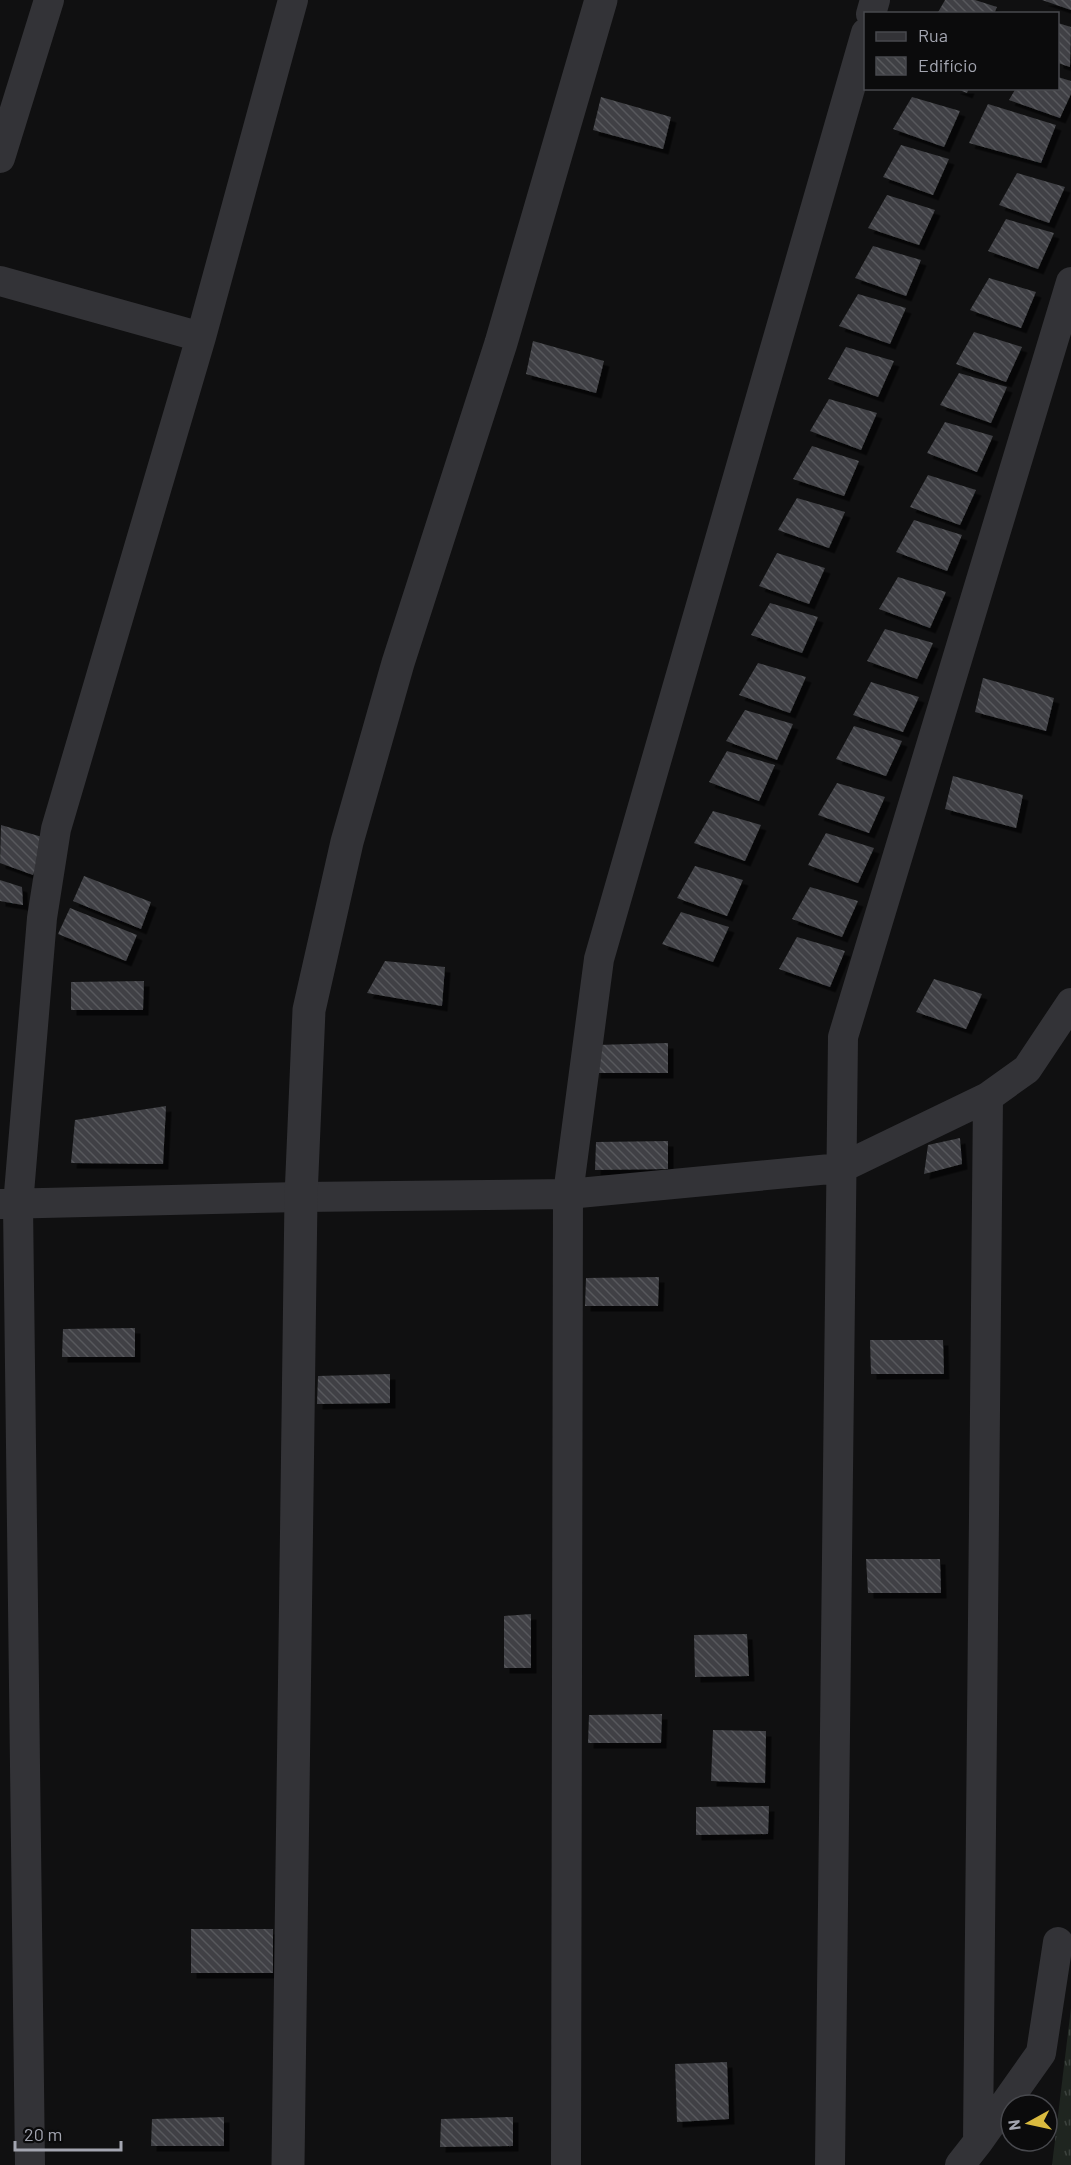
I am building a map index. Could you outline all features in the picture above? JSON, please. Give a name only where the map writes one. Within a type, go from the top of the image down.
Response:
[{"type":"street","points":[[0,158],[49,0]]},
{"type":"street","points":[[30,2165],[9,1204],[42,918],[56,829],[201,337],[293,0]]},
{"type":"street","points":[[288,2165],[301,1197],[309,1010],[347,842],[398,663],[501,343],[601,0]]},
{"type":"street","points":[[566,2165],[568,1194],[599,959],[864,40]]},
{"type":"street","points":[[0,281],[201,337]]},
{"type":"street","points":[[830,2165],[843,1037],[1071,282]]},
{"type":"street","points":[[9,1204],[568,1194],[841,1168],[988,1097],[1027,1069],[1071,1003]]},
{"type":"street","points":[[978,2142],[988,1097]]},
{"type":"street","points":[[960,2165],[1041,2053],[1058,1942]]},
{"type":"green space","points":[[1071,2008],[1071,2165],[1052,2165],[1053,2153],[1059,2153],[1059,2107]]},
{"type":"building","points":[[945,0],[975,0],[997,7],[995,12],[938,12]]},
{"type":"building","points":[[1042,0],[1071,0],[1071,10]]},
{"type":"building","points":[[1059,23],[1071,27],[1070,67],[1059,63]]},
{"type":"building","points":[[1059,77],[1071,81],[1071,94],[1060,118],[1009,100],[1015,90],[1059,90]]},
{"type":"building","points":[[601,97],[671,117],[663,149],[593,130]]},
{"type":"building","points":[[912,97],[960,111],[944,147],[893,129]]},
{"type":"building","points":[[988,104],[1056,125],[1041,163],[969,143]]},
{"type":"building","points":[[901,145],[949,159],[933,195],[883,177]]},
{"type":"building","points":[[1017,173],[1065,187],[1049,223],[999,205]]},
{"type":"building","points":[[887,195],[935,210],[919,245],[868,228]]},
{"type":"building","points":[[1006,219],[1054,233],[1038,269],[988,251]]},
{"type":"building","points":[[873,246],[921,260],[906,296],[855,278]]},
{"type":"building","points":[[989,278],[1036,292],[1021,328],[970,310]]},
{"type":"building","points":[[858,294],[906,308],[890,344],[839,326]]},
{"type":"building","points":[[974,332],[1022,347],[1006,382],[956,364]]},
{"type":"building","points":[[533,341],[604,361],[596,393],[526,374]]},
{"type":"building","points":[[846,347],[894,361],[878,397],[828,379]]},
{"type":"building","points":[[959,373],[1007,387],[991,423],[940,405]]},
{"type":"building","points":[[829,399],[877,413],[861,450],[810,431]]},
{"type":"building","points":[[945,422],[993,436],[977,472],[927,453]]},
{"type":"building","points":[[812,446],[859,461],[844,496],[793,479]]},
{"type":"building","points":[[928,475],[976,490],[960,525],[910,507]]},
{"type":"building","points":[[797,498],[845,512],[829,548],[778,530]]},
{"type":"building","points":[[914,520],[962,535],[947,571],[896,552]]},
{"type":"building","points":[[777,553],[825,568],[809,604],[759,586]]},
{"type":"building","points":[[898,577],[946,592],[930,628],[879,609]]},
{"type":"building","points":[[770,603],[818,617],[802,653],[751,635]]},
{"type":"building","points":[[885,629],[933,643],[917,679],[867,661]]},
{"type":"building","points":[[758,663],[806,677],[790,713],[739,695]]},
{"type":"building","points":[[983,678],[1054,698],[1046,731],[975,712]]},
{"type":"building","points":[[871,682],[919,697],[903,732],[853,715]]},
{"type":"building","points":[[745,710],[793,724],[777,760],[726,741]]},
{"type":"building","points":[[854,726],[902,741],[886,776],[836,759]]},
{"type":"building","points":[[727,751],[775,765],[759,801],[709,782]]},
{"type":"building","points":[[953,776],[1023,795],[1016,828],[945,809]]},
{"type":"building","points":[[837,783],[885,797],[869,833],[818,815]]},
{"type":"building","points":[[713,811],[761,825],[745,861],[694,843]]},
{"type":"building","points":[[1,825],[49,839],[33,875],[0,863]]},
{"type":"building","points":[[826,833],[874,848],[858,883],[808,865]]},
{"type":"building","points":[[695,866],[743,880],[727,916],[677,898]]},
{"type":"building","points":[[84,876],[151,902],[141,929],[73,901]]},
{"type":"building","points":[[0,880],[22,887],[23,905],[0,901]]},
{"type":"building","points":[[810,887],[858,901],[842,937],[792,919]]},
{"type":"building","points":[[70,908],[137,935],[126,961],[58,934]]},
{"type":"building","points":[[681,912],[729,927],[713,962],[662,944]]},
{"type":"building","points":[[797,937],[845,951],[830,987],[779,969]]},
{"type":"building","points":[[385,961],[445,967],[442,1006],[367,993]]},
{"type":"building","points":[[934,979],[982,994],[966,1029],[916,1012]]},
{"type":"building","points":[[144,981],[143,1010],[71,1010],[71,982]]},
{"type":"building","points":[[668,1043],[668,1073],[595,1073],[596,1045]]},
{"type":"building","points":[[166,1106],[163,1164],[71,1163],[75,1120]]},
{"type":"building","points":[[960,1138],[962,1164],[924,1174],[928,1145]]},
{"type":"building","points":[[668,1141],[668,1169],[595,1170],[596,1142]]},
{"type":"building","points":[[659,1277],[658,1306],[585,1306],[586,1278]]},
{"type":"building","points":[[135,1328],[135,1357],[62,1357],[63,1329]]},
{"type":"building","points":[[870,1340],[943,1340],[944,1374],[871,1374]]},
{"type":"building","points":[[390,1374],[390,1403],[317,1404],[318,1376]]},
{"type":"building","points":[[866,1559],[940,1559],[941,1593],[868,1593]]},
{"type":"building","points":[[531,1614],[531,1668],[504,1668],[504,1616]]},
{"type":"building","points":[[747,1634],[749,1676],[695,1677],[694,1635]]},
{"type":"building","points":[[662,1714],[661,1743],[588,1743],[589,1715]]},
{"type":"building","points":[[713,1730],[766,1731],[765,1783],[711,1781]]},
{"type":"building","points":[[769,1806],[768,1834],[696,1835],[696,1807]]},
{"type":"building","points":[[191,1929],[273,1929],[273,1973],[191,1973]]},
{"type":"building","points":[[727,2062],[729,2119],[677,2122],[675,2064]]},
{"type":"building","points":[[224,2117],[224,2146],[151,2146],[152,2119]]},
{"type":"building","points":[[513,2117],[513,2146],[440,2147],[441,2119]]}]
